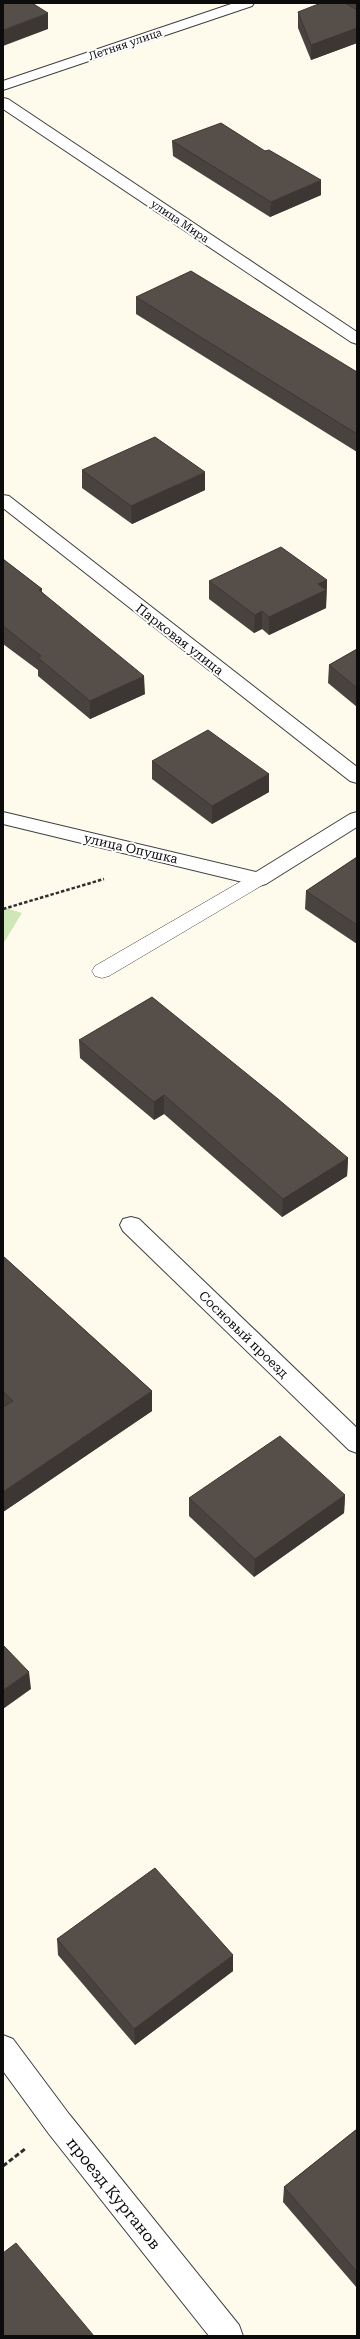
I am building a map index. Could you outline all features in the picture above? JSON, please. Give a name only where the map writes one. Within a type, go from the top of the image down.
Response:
[{"type":"street","name":"Летняя улица","points":[[3,86],[247,3]]},
{"type":"street","name":"улица Мира","points":[[3,102],[357,339]]},
{"type":"street","name":"Парковая улица","points":[[3,500],[357,777]]},
{"type":"street","name":"улица Опушка","points":[[3,818],[259,879]]},
{"type":"street","points":[[259,879],[357,818]]},
{"type":"street","name":"Сосновый проезд","points":[[131,1225],[357,1443]]},
{"type":"street","name":"проезд Курганов","points":[[3,2048],[58,2124],[228,2336]]},
{"type":"lane","points":[[102,972],[259,879]]},
{"type":"green space","points":[[3,907],[22,913],[3,944]]},
{"type":"building","points":[[3,3],[32,3],[48,13],[3,30]]},
{"type":"building","points":[[321,3],[345,3],[357,10],[357,28],[311,45],[298,12]]},
{"type":"building","points":[[221,123],[265,151],[269,150],[321,180],[271,202],[172,141]]},
{"type":"building","points":[[191,271],[357,372],[357,434],[136,297]]},
{"type":"building","points":[[155,437],[205,472],[131,506],[82,470]]},
{"type":"building","points":[[281,547],[327,580],[318,584],[326,590],[269,617],[262,611],[255,615],[209,581]]},
{"type":"building","points":[[3,559],[42,589],[39,590],[144,676],[90,701],[37,657],[41,656],[3,626]]},
{"type":"building","points":[[357,649],[357,688],[329,665]]},
{"type":"building","points":[[208,730],[269,774],[212,806],[152,761]]},
{"type":"building","points":[[357,857],[357,925],[306,891]]},
{"type":"building","points":[[152,997],[348,1158],[283,1199],[164,1095],[154,1102],[79,1040]]},
{"type":"building","points":[[3,1256],[152,1391],[3,1492],[3,1407],[13,1401],[3,1391]]},
{"type":"building","points":[[280,1436],[345,1495],[255,1559],[189,1498]]},
{"type":"building","points":[[3,1645],[29,1672],[3,1690]]},
{"type":"building","points":[[155,1868],[233,1955],[134,2029],[57,1939]]},
{"type":"building","points":[[357,2129],[357,2272],[284,2187]]},
{"type":"building","points":[[16,2243],[94,2336],[3,2336],[3,2253]]}]
